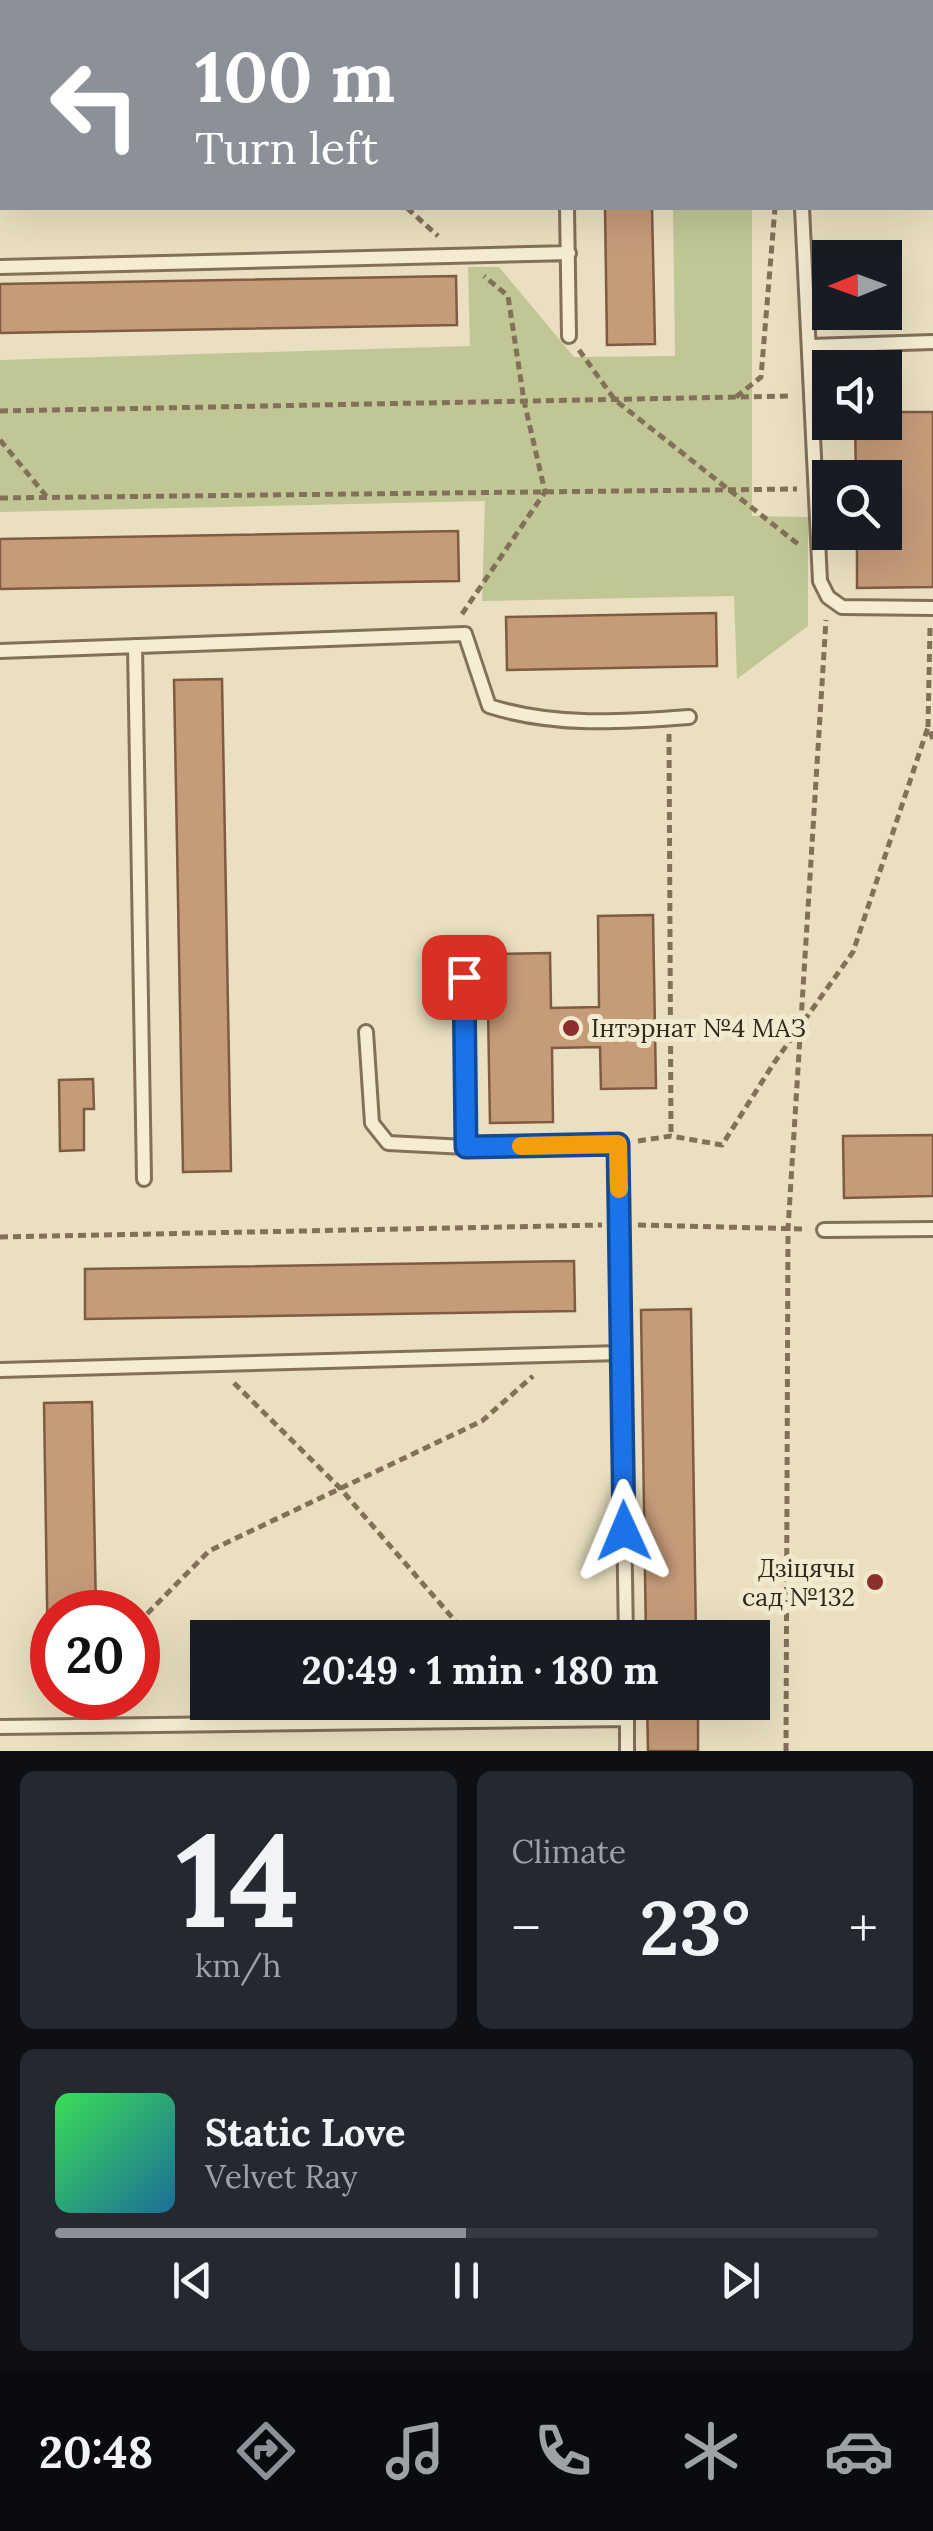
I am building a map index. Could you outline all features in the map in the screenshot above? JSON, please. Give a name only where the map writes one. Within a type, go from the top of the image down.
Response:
[{"type":"lane","points":[[567,210],[569,336]]},
{"type":"lane","points":[[802,210],[812,363]]},
{"type":"lane","points":[[0,266],[568,253]]},
{"type":"lane","points":[[811,346],[933,342]]},
{"type":"lane","points":[[820,550],[820,581],[828,596],[842,607],[932,608]]},
{"type":"lane","points":[[0,651],[465,634],[488,706],[561,722],[689,717]]},
{"type":"lane","points":[[135,646],[144,1178]]},
{"type":"lane","points":[[464,977],[466,1147]]},
{"type":"lane","points":[[366,1032],[372,1123],[388,1143],[466,1147],[618,1144],[626,1620]]},
{"type":"lane","points":[[824,1230],[933,1229]]},
{"type":"lane","points":[[0,1370],[621,1353]]},
{"type":"lane","points":[[0,1727],[549,1720]]},
{"type":"lane","points":[[627,1720],[627,1751]]},
{"type":"path","points":[[409,210],[508,296],[524,402],[545,492],[447,635]]},
{"type":"path","points":[[735,398],[761,377],[776,210]]},
{"type":"path","points":[[569,336],[615,400],[820,561]]},
{"type":"path","points":[[0,411],[812,396]]},
{"type":"path","points":[[0,440],[47,498]]},
{"type":"path","points":[[0,498],[812,489]]},
{"type":"path","points":[[786,1751],[788,1229],[828,596]]},
{"type":"path","points":[[618,1144],[672,1136],[722,1146],[852,952],[928,726],[932,608]]},
{"type":"path","points":[[670,718],[672,1136]]},
{"type":"path","points":[[928,726],[933,739]]},
{"type":"path","points":[[0,1237],[619,1224],[824,1230]]},
{"type":"path","points":[[160,1601],[210,1552],[338,1487],[482,1421],[556,1355]]},
{"type":"path","points":[[215,1364],[338,1487],[454,1620]]},
{"type":"green space","points":[[673,210],[752,210],[752,516],[808,517],[808,626],[737,679],[734,596],[482,601],[485,501],[0,512],[0,360],[470,346],[468,267],[499,267],[574,357],[675,356]]},
{"type":"building","points":[[605,210],[652,210],[655,344],[607,345]]},
{"type":"building","points":[[456,276],[457,325],[0,333],[0,284]]},
{"type":"building","points":[[902,412],[933,412],[933,587],[857,588],[857,550],[902,550],[902,460],[856,460],[855,440],[902,440]]},
{"type":"building","points":[[458,531],[459,581],[0,589],[0,539]]},
{"type":"building","points":[[716,613],[717,666],[507,670],[506,617]]},
{"type":"building","points":[[222,679],[231,1171],[183,1172],[174,680]]},
{"type":"building","name":"Інтэрнат №4 МАЗ","points":[[653,915],[656,1088],[601,1089],[600,1047],[552,1048],[553,1122],[490,1123],[487,954],[550,953],[551,1008],[599,1007],[598,916]]},
{"type":"building","points":[[93,1079],[94,1109],[84,1109],[84,1150],[60,1151],[59,1080]]},
{"type":"building","points":[[933,1135],[933,1196],[844,1198],[843,1136]]},
{"type":"building","points":[[574,1261],[575,1311],[85,1319],[85,1269]]},
{"type":"building","points":[[691,1309],[696,1620],[646,1620],[641,1310]]},
{"type":"building","points":[[92,1402],[96,1590],[47,1590],[44,1403]]},
{"type":"building","points":[[647,1720],[698,1720],[698,1751],[648,1751]]},
{"type":"slow traffic","points":[[521,1146],[618,1144],[619,1189]]},
{"type":"place","name":"Інтэрнат №4 МАЗ","points":[[571,1028]]},
{"type":"place","name":"Дзіцячы сад №132","points":[[875,1582]]},
{"type":"route","points":[[464,977],[466,1147],[618,1144],[624,1531]]}]
